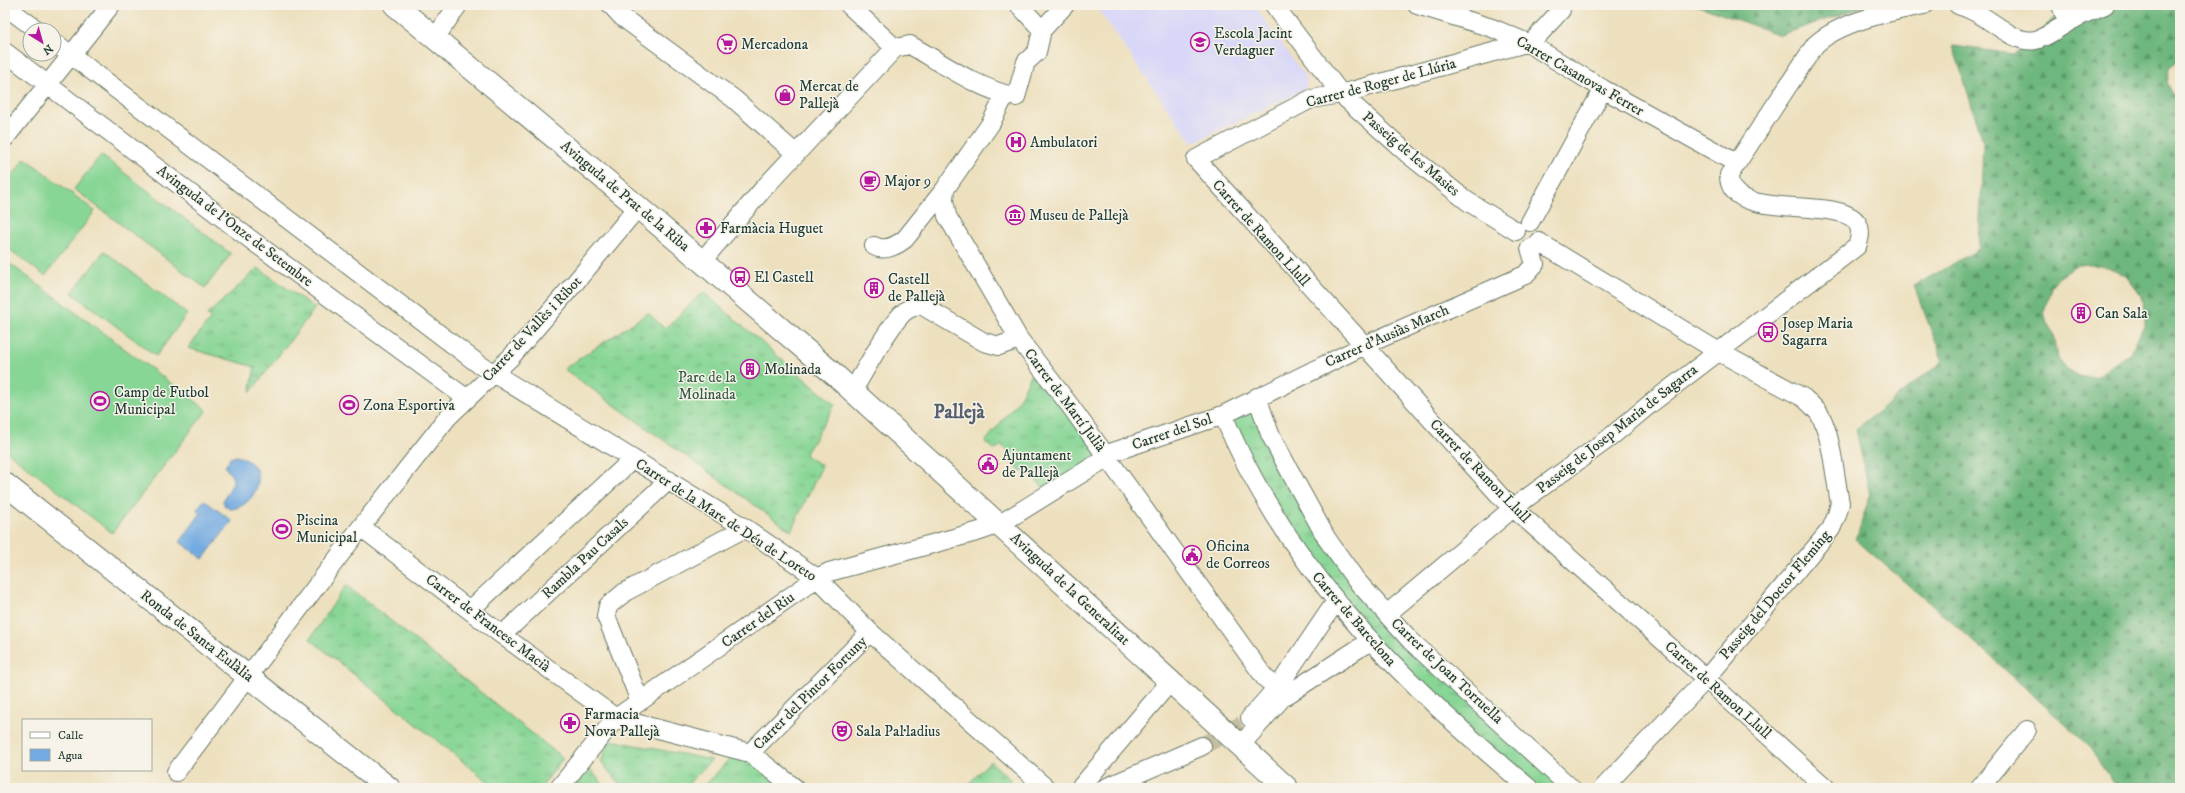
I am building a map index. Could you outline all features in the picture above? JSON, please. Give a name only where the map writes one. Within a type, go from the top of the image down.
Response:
[{"type":"main road","name":"Avinguda de Prat de la Riba","points":[[395,5],[638,206],[852,390]]},
{"type":"main road","name":"Avinguda de la Generalitat","points":[[852,390],[1287,788]]},
{"type":"main road","name":"Ronda de Santa Eulàlia","points":[[5,484],[389,788]]},
{"type":"street","points":[[5,138],[111,5]]},
{"type":"street","points":[[434,38],[458,5]]},
{"type":"street","points":[[848,5],[895,48]]},
{"type":"street","points":[[1019,5],[1042,30]]},
{"type":"street","points":[[702,261],[764,188],[895,48],[910,45],[975,81],[1004,95],[1016,97],[1026,62],[1037,52],[1042,30],[1065,5]]},
{"type":"street","name":"Carrer Casanovas Ferrer","points":[[1417,5],[1492,28],[1528,43],[1603,89],[1736,163]]},
{"type":"street","points":[[1736,163],[1815,46],[1822,39],[1850,24],[1924,5]]},
{"type":"street","points":[[1958,5],[1974,11],[2008,33],[2025,41],[2042,39],[2068,23],[2105,5]]},
{"type":"street","points":[[2061,5],[2068,23]]},
{"type":"street","points":[[5,6],[26,22]]},
{"type":"street","name":"Passeig de les Masies","points":[[1276,6],[1341,94],[1409,155],[1467,200],[1523,226]]},
{"type":"street","points":[[621,9],[734,99],[796,154]]},
{"type":"street","points":[[1528,43],[1538,38],[1561,10]]},
{"type":"street","name":"Carrer de Roger de Llúria","points":[[1196,159],[1312,98],[1341,94],[1528,43]]},
{"type":"street","points":[[62,48],[494,373]]},
{"type":"street","name":"Avinguda de l'Onze de Setembre","points":[[5,52],[254,242],[466,398]]},
{"type":"street","points":[[1603,89],[1523,226],[1518,243],[1534,245],[1719,352]]},
{"type":"street","points":[[874,246],[885,249],[897,246],[905,239],[945,189],[991,123],[1004,95]]},
{"type":"street","name":"Carrer de Ramon Llull","points":[[1196,159],[1363,346],[1502,498],[1826,788]]},
{"type":"street","name":"Passeig de Josep Maria de Sagarra","points":[[1387,614],[1513,508],[1608,439],[1691,372],[1857,246],[1861,237],[1859,227],[1855,219],[1841,211],[1815,210],[1751,201],[1741,197],[1733,191],[1729,182],[1729,175],[1736,163]]},
{"type":"street","name":"Carrer de Martí Julià","points":[[945,189],[944,200],[947,216],[1019,339],[1108,457],[1265,678],[1271,683],[1280,684]]},
{"type":"street","name":"Carrer de Vallès i Ribot","points":[[176,772],[361,527],[448,417],[466,398],[494,373],[579,278],[638,206]]},
{"type":"street","name":"Carrer d'Ausiàs March","points":[[1223,415],[1363,346],[1525,275],[1534,264],[1534,245]]},
{"type":"street","points":[[852,390],[902,313],[913,307],[921,305],[928,308],[984,342],[999,346],[1019,339]]},
{"type":"street","name":"Passeig del Doctor Fleming","points":[[1603,788],[1706,679],[1831,529],[1837,515],[1840,503],[1821,416],[1804,398],[1719,352]]},
{"type":"street","name":"Carrer de la Mare de Déu de Loreto","points":[[494,373],[745,528],[817,578],[870,632],[1046,788]]},
{"type":"street","name":"Carrer de Joan Torruella","points":[[1257,397],[1270,434],[1326,540],[1356,580],[1411,641],[1571,788]]},
{"type":"street","name":"Carrer del Sol","points":[[1000,524],[1108,457],[1113,452],[1223,415]]},
{"type":"street","name":"Carrer de Barcelona","points":[[1223,415],[1238,450],[1264,498],[1301,556],[1336,602],[1370,641],[1466,735],[1529,788]]},
{"type":"street","points":[[470,610],[633,459]]},
{"type":"street","name":"Rambla Pau Casals","points":[[502,635],[669,480]]},
{"type":"street","name":"Carrer del Riu","points":[[559,788],[616,718],[817,578],[829,572],[980,531],[1000,524]]},
{"type":"street","name":"Carrer de Francesc Macià","points":[[361,527],[502,635],[616,718]]},
{"type":"street","points":[[640,701],[606,616],[608,606],[625,592],[745,528]]},
{"type":"street","points":[[1250,718],[1280,684],[1336,602]]},
{"type":"street","name":"Carrer del Pintor Fortuny","points":[[750,753],[870,632]]},
{"type":"street","points":[[1240,746],[1282,698],[1370,641]]},
{"type":"street","points":[[1080,788],[1170,682]]},
{"type":"street","points":[[616,718],[750,753],[796,788]]},
{"type":"street","points":[[1980,788],[2027,730]]},
{"type":"street","points":[[1102,761],[1102,769],[1110,786],[1202,746]]},
{"type":"shaded area","name":"Escola Jacint Verdaguer","points":[[1095,5],[1254,5],[1306,78],[1307,85],[1302,91],[1192,143]]},
{"type":"green space","points":[[1696,5],[1869,5],[1780,35]]},
{"type":"green space","points":[[2070,5],[2180,5],[2180,58],[2170,69],[2167,82],[2180,106],[2180,788],[2116,788],[2088,745],[1969,637],[1856,540],[1870,495],[1856,429],[1943,361],[1914,286],[1979,249],[1983,141],[1953,46],[2013,54]],"holes":[[[2091,264],[2116,270],[2127,276],[2142,296],[2145,309],[2145,323],[2132,351],[2096,377],[2081,377],[2067,369],[2058,358],[2054,334],[2047,323],[2044,312],[2051,287],[2058,278],[2078,265]]]},
{"type":"green space","points":[[101,155],[231,254],[205,288],[74,189]]},
{"type":"green space","points":[[25,158],[95,211],[45,276],[5,246],[5,186]]},
{"type":"green space","points":[[104,251],[187,314],[156,356],[72,293]]},
{"type":"green space","name":"Camp de Futbol Municipal","points":[[5,260],[207,410],[112,533],[5,450]]},
{"type":"green space","points":[[258,268],[315,308],[250,393],[255,367],[188,348],[211,318],[207,315]]},
{"type":"green space","name":"Parc de la Molinada","points":[[703,292],[835,405],[805,455],[822,466],[791,531],[564,369],[648,313],[665,329]]},
{"type":"green space","points":[[1037,364],[1108,457],[1049,494],[1030,473],[1018,469],[1009,459],[1010,452],[1001,445],[995,450],[985,442],[1018,401]]},
{"type":"green space","points":[[1249,400],[1356,580],[1571,788],[1529,788],[1336,601],[1223,415]]},
{"type":"green space","points":[[346,585],[563,758],[541,788],[496,788],[310,639]]},
{"type":"green space","points":[[610,740],[712,760],[684,788],[623,788],[601,762]]},
{"type":"green space","points":[[737,750],[795,788],[703,788]]},
{"type":"green space","points":[[990,761],[1011,780],[1004,788],[965,788]]},
{"type":"green space","points":[[589,768],[606,788],[573,788]]},
{"type":"water","points":[[236,456],[248,461],[255,468],[258,476],[257,486],[254,494],[247,502],[239,507],[230,509],[225,506],[223,501],[233,483],[233,478],[225,467],[230,458]]},
{"type":"water","points":[[204,500],[232,521],[203,559],[180,542],[200,514],[197,509]]},
{"type":"tunnel","points":[[1202,746],[1243,724],[1250,718]]},
{"type":"place","name":"Escola Jacint Verdaguer","points":[[1200,42]]},
{"type":"place","name":"Mercadona","points":[[727,44]]},
{"type":"place","name":"Mercat de Pallejà","points":[[785,95]]},
{"type":"place","name":"Ambulatori","points":[[1016,142]]},
{"type":"place","name":"Major 9","points":[[870,181]]},
{"type":"place","name":"Museu de Pallejà","points":[[1015,215]]},
{"type":"place","name":"Farmàcia Huguet","points":[[706,228]]},
{"type":"place","name":"El Castell","points":[[740,277]]},
{"type":"place","name":"Castell de Pallejà","points":[[874,288]]},
{"type":"place","name":"Can Sala","points":[[2081,313]]},
{"type":"place","name":"Josep Maria Sagarra","points":[[1768,332]]},
{"type":"place","name":"Molinada","points":[[750,369]]},
{"type":"place","name":"Camp de Futbol Municipal","points":[[100,401]]},
{"type":"place","name":"Zona Esportiva","points":[[349,405]]},
{"type":"place","name":"Ajuntament de Pallejà","points":[[988,464]]},
{"type":"place","name":"Piscina Municipal","points":[[282,529]]},
{"type":"place","name":"Oficina de Correos","points":[[1192,555]]},
{"type":"place","name":"Farmacia Nova Pallejà","points":[[570,723]]},
{"type":"place","name":"Sala Pal·ladius","points":[[842,731]]},
{"type":"district","name":"Pallejà","points":[[959,412]]}]
